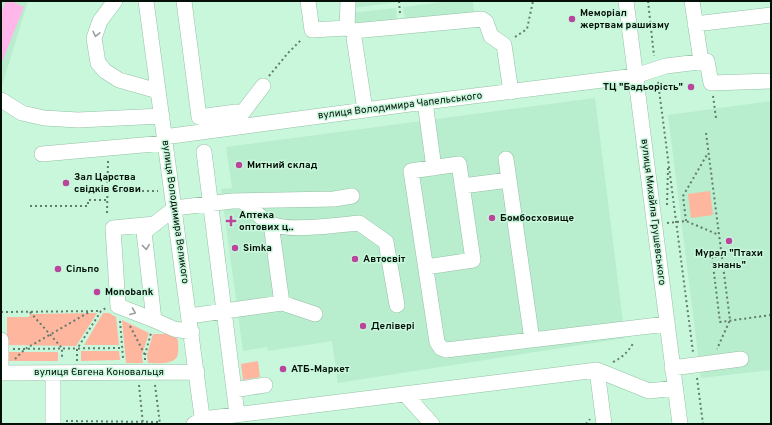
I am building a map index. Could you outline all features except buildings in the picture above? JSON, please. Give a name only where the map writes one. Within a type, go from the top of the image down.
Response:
[{"type":"street","points":[[115,1],[100,21],[94,38],[98,63],[105,71],[119,80],[158,91]]},
{"type":"street","name":"вулиця Володимира Великого","points":[[146,1],[192,332],[197,372],[200,422]]},
{"type":"street","points":[[184,1],[199,117],[236,112],[242,113]]},
{"type":"street","points":[[308,1],[312,30],[350,30],[482,19],[486,22],[491,36],[504,45],[511,92]]},
{"type":"street","points":[[348,1],[350,30],[365,110]]},
{"type":"street","name":"вулиця Михайла Грушевського","points":[[626,1],[680,424]]},
{"type":"street","points":[[692,1],[701,62],[707,60],[711,83],[771,81]]},
{"type":"street","points":[[695,24],[771,15]]},
{"type":"street","name":"вулиця Володимира Чапельського","points":[[42,154],[108,148],[234,128],[365,110],[636,76],[666,66],[701,62]]},
{"type":"street","points":[[234,128],[242,113],[263,86]]},
{"type":"street","points":[[1,100],[22,114],[44,118],[78,120],[162,116]]},
{"type":"street","points":[[425,102],[434,168]]},
{"type":"street","points":[[204,152],[237,414]]},
{"type":"street","points":[[506,159],[532,340]]},
{"type":"street","points":[[426,267],[473,260],[459,164],[411,171],[437,342],[441,348],[446,350],[667,324]]},
{"type":"street","points":[[462,186],[509,180]]},
{"type":"street","points":[[154,320],[144,232],[175,208],[242,200],[334,198],[352,196]]},
{"type":"street","points":[[242,200],[271,224],[284,227],[313,227],[359,223],[386,242],[396,304]]},
{"type":"street","points":[[155,224],[113,228],[118,306],[174,329],[192,332]]},
{"type":"street","points":[[271,224],[282,303]]},
{"type":"street","points":[[189,316],[282,303],[315,314]]},
{"type":"street","points":[[1,340],[1,373]]},
{"type":"street","points":[[672,368],[741,359]]},
{"type":"street","points":[[597,370],[604,424]]},
{"type":"street","points":[[200,422],[237,414],[597,370],[649,391],[675,388]]},
{"type":"street","name":"вулиця Євгена Коновальця","points":[[1,373],[197,372]]},
{"type":"street","points":[[53,373],[53,422]]},
{"type":"street","points":[[234,390],[265,385]]},
{"type":"street","points":[[405,394],[432,424]]},
{"type":"path","points":[[504,45],[527,29],[533,1]]},
{"type":"path","points":[[648,1],[703,424]]},
{"type":"path","points":[[263,86],[288,53],[312,30]]},
{"type":"path","points":[[711,83],[716,118]]},
{"type":"path","points":[[706,133],[730,320],[711,363]]},
{"type":"path","points":[[107,213],[108,148]]},
{"type":"path","points":[[686,221],[683,196],[709,153]]},
{"type":"path","points":[[667,208],[668,160]]},
{"type":"path","points":[[107,191],[159,190]]},
{"type":"path","points":[[30,206],[88,206],[88,200],[107,200]]},
{"type":"path","points":[[666,216],[666,228]]},
{"type":"path","points":[[666,224],[686,221],[719,234]]},
{"type":"path","points":[[722,256],[712,257],[720,322],[771,315]]},
{"type":"path","points":[[53,422],[160,423],[140,372],[122,348],[118,306]]},
{"type":"path","points":[[118,306],[145,355]]},
{"type":"path","points":[[1,373],[25,349],[91,311]]},
{"type":"path","points":[[1,312],[102,311],[78,348],[77,373]]},
{"type":"path","points":[[30,312],[62,348]]},
{"type":"path","points":[[143,423],[140,372],[154,320]]},
{"type":"path","points":[[597,370],[622,357],[629,350],[642,327]]},
{"type":"path","points":[[1,349],[122,348]]},
{"type":"path","points":[[765,424],[771,424]]},
{"type":"shaded area","points":[[1,1],[28,1],[1,89]]},
{"type":"shaded area","points":[[6,1],[11,1],[24,7],[2,62],[1,13]]},
{"type":"shaded area","points":[[354,1],[406,1],[353,8]]},
{"type":"shaded area","points":[[450,1],[473,1],[474,12],[405,20],[403,7]]},
{"type":"shaded area","points":[[396,8],[397,20],[351,26],[350,13]]},
{"type":"shaded area","points":[[595,98],[625,338],[338,383],[332,341],[268,351],[267,347],[243,351],[221,189],[232,188],[226,147]]},
{"type":"shaded area","points":[[771,101],[771,370],[701,378],[668,115]]},
{"type":"shaded area","points":[[710,191],[713,215],[691,218],[688,194]]},
{"type":"shaded area","points":[[97,313],[76,346],[7,345],[7,317],[29,317],[30,314]]},
{"type":"shaded area","points":[[103,313],[109,313],[116,317],[119,345],[84,345]]},
{"type":"shaded area","points":[[122,320],[149,333],[142,355],[143,363],[126,363]]},
{"type":"shaded area","points":[[153,334],[173,334],[178,340],[178,353],[175,360],[164,363],[148,363],[147,355]]},
{"type":"shaded area","points":[[81,351],[119,351],[120,360],[81,361]]},
{"type":"shaded area","points":[[7,352],[58,352],[58,361],[7,361]]},
{"type":"shaded area","points":[[258,361],[260,377],[243,380],[241,364]]},
{"type":"place","name":"Меморіал жертвам рашизму","points":[[572,19]]},
{"type":"place","name":"ТЦ \"Бадьорість\"","points":[[691,87]]},
{"type":"place","name":"Митний склад","points":[[239,165]]},
{"type":"place","name":"Зал Царства свідків Єгови","points":[[66,183]]},
{"type":"place","name":"Бомбосховище","points":[[492,218]]},
{"type":"place","name":"Аптека оптових ц‥","points":[[231,221]]},
{"type":"place","name":"Мурал \"Птахи знань\"","points":[[729,241]]},
{"type":"place","name":"Simka","points":[[235,248]]},
{"type":"place","name":"Автосвіт","points":[[355,259]]},
{"type":"place","name":"Сільпо","points":[[58,269]]},
{"type":"place","name":"Monobank","points":[[97,292]]},
{"type":"place","name":"Делівері","points":[[363,326]]},
{"type":"place","name":"АТБ-Маркет","points":[[283,369]]}]
